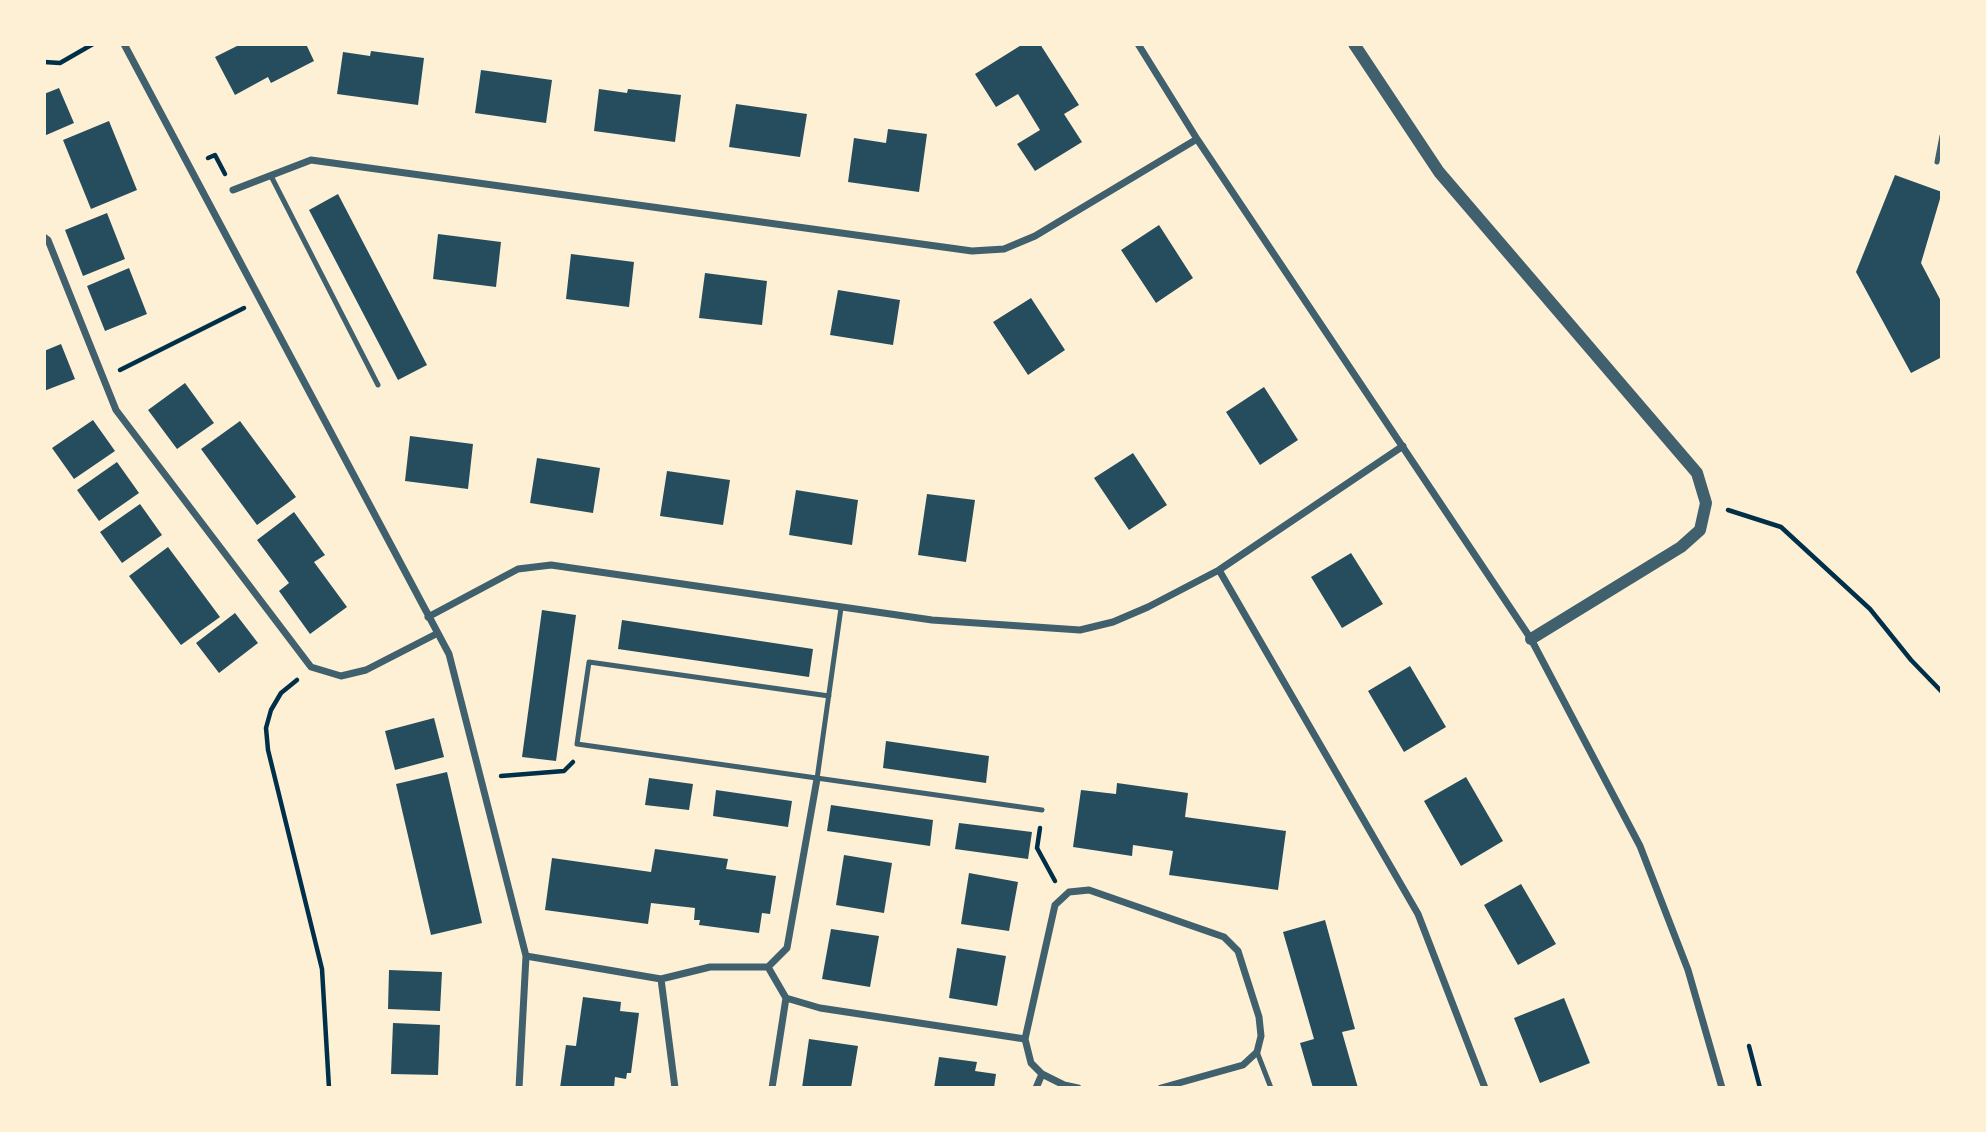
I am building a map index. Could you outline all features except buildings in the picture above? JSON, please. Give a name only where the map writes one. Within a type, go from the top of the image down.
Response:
[{"type":"street","points":[[124,44],[449,654],[526,956],[519,1088]]},
{"type":"street","points":[[1138,44],[1197,139],[1531,639],[1640,846],[1688,970],[1722,1088]]},
{"type":"street","points":[[1354,44],[1439,172],[1697,473],[1706,503],[1700,530],[1681,547],[1531,639]]},
{"type":"street","points":[[233,190],[311,160],[350,163],[972,251],[1004,249],[1035,236],[1197,139]]},
{"type":"street","points":[[44,237],[48,240],[116,410],[312,667],[341,676],[366,670],[438,633]]},
{"type":"street","points":[[428,617],[518,569],[551,565],[944,621],[1080,630],[1136,612],[1219,569],[1403,446]]},
{"type":"street","points":[[1219,569],[1418,914],[1485,1088]]},
{"type":"street","points":[[526,956],[661,979],[710,967],[768,967],[787,948],[817,779]]},
{"type":"street","points":[[1078,1088],[1064,1085],[1042,1074],[1031,1063],[1025,1039],[1055,905],[1069,892],[1089,890],[1224,937],[1238,951],[1259,1017],[1261,1036],[1257,1052],[1242,1065],[1161,1088]]},
{"type":"street","points":[[768,967],[786,999],[772,1088]]},
{"type":"street","points":[[661,979],[675,1088]]},
{"type":"street","points":[[786,999],[820,1008],[1025,1039]]},
{"type":"street","points":[[1036,1088],[1042,1074]]},
{"type":"lane","points":[[1937,162],[1942,136]]},
{"type":"lane","points":[[271,176],[378,385]]},
{"type":"lane","points":[[817,779],[841,608]]},
{"type":"lane","points":[[829,696],[589,662],[577,744],[1042,810]]},
{"type":"lane","points":[[1257,1052],[1271,1088]]},
{"type":"path","points":[[44,62],[60,62],[93,44]]},
{"type":"path","points":[[104,378],[261,300]]},
{"type":"path","points":[[1706,503],[1780,527],[1870,609],[1911,660],[1942,692]]},
{"type":"path","points":[[312,667],[281,693],[271,710],[266,728],[268,750],[322,969],[329,1088]]},
{"type":"path","points":[[480,778],[564,771],[573,763],[577,744]]},
{"type":"path","points":[[1042,810],[1037,848],[1065,896]]},
{"type":"path","points":[[1749,1046],[1760,1088]]}]
